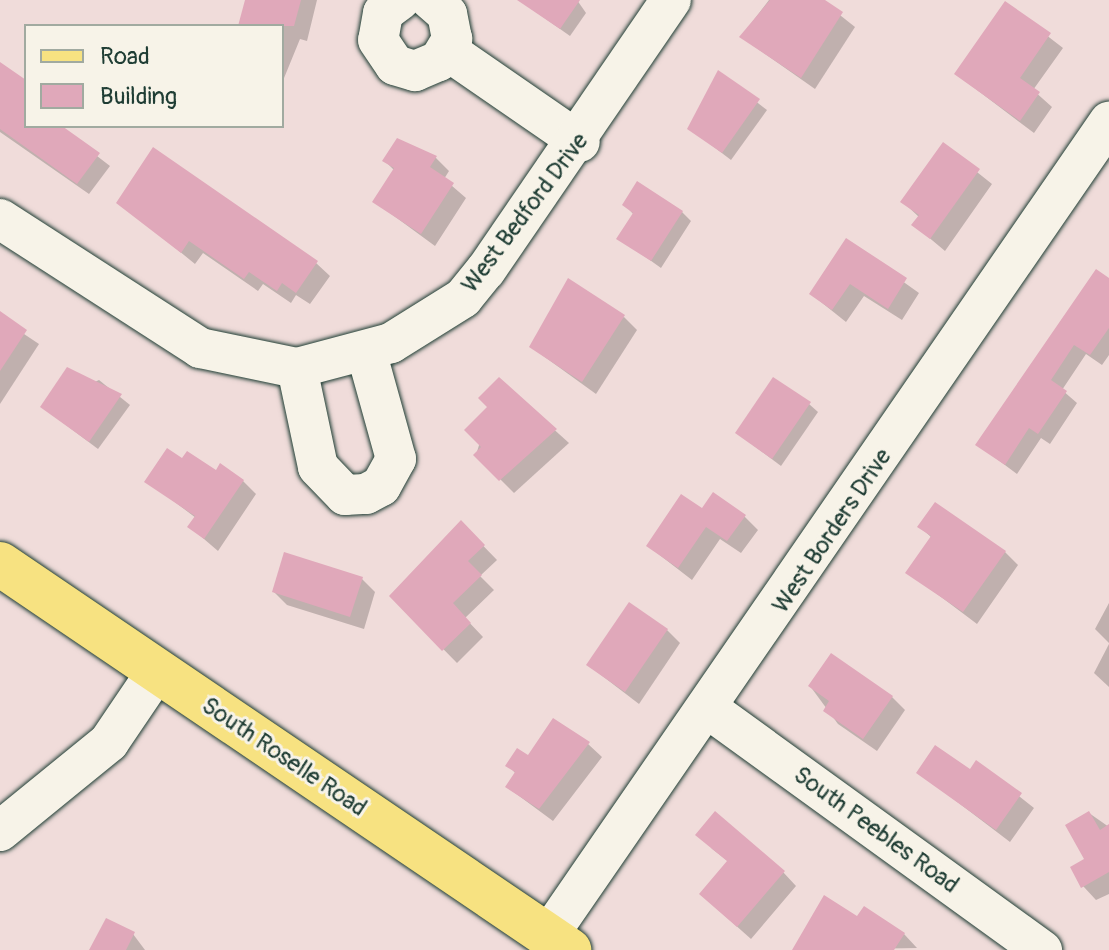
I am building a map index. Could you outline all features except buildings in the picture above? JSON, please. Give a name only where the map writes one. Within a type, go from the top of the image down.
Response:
[{"type":"main road","name":"South Roselle Road","points":[[0,564],[559,943]]},
{"type":"street","points":[[400,0],[378,27],[385,56],[415,71],[448,51]]},
{"type":"street","points":[[431,0],[451,26],[448,51]]},
{"type":"street","name":"West Bedford Drive","points":[[312,366],[391,343],[463,298],[580,142],[671,0]]},
{"type":"street","points":[[448,51],[580,142]]},
{"type":"street","name":"West Borders Drive","points":[[559,943],[710,710],[1109,122]]},
{"type":"street","points":[[0,219],[200,348],[312,366],[318,467],[345,495],[366,494],[381,486],[396,459],[366,351]]},
{"type":"street","points":[[0,831],[109,742],[157,671]]},
{"type":"street","name":"South Peebles Road","points":[[710,710],[1042,950]]}]
